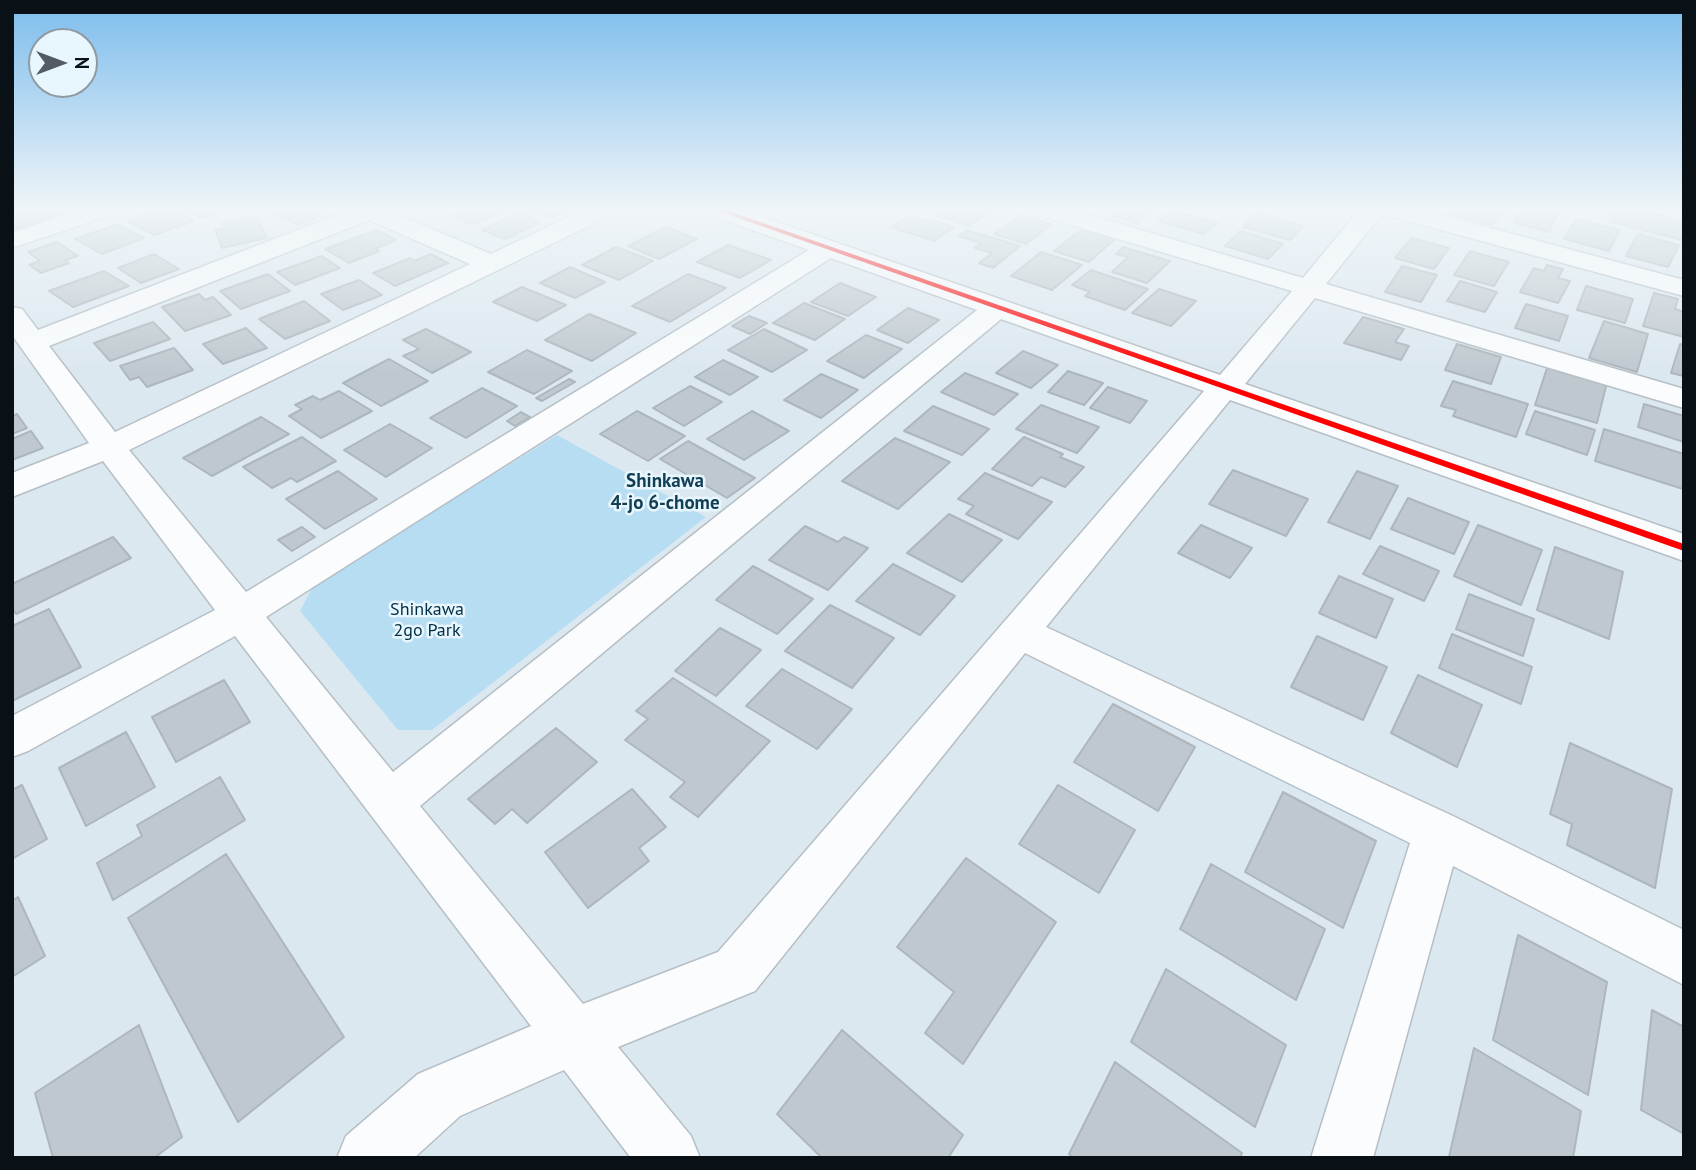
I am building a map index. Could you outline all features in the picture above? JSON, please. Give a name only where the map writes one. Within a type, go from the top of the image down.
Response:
[{"type":"street","points":[[230,264],[25,343],[669,1158]]},
{"type":"street","points":[[12,486],[109,447],[492,264]]},
{"type":"street","points":[[12,738],[241,614],[805,264]]},
{"type":"street","points":[[871,264],[1684,548]]},
{"type":"street","points":[[1224,264],[1684,400]]},
{"type":"street","points":[[368,1158],[439,1095],[574,1036],[736,972],[1196,416],[1224,388],[1329,264]]},
{"type":"street","points":[[1593,264],[1684,288]]},
{"type":"street","points":[[389,803],[997,308]]},
{"type":"street","points":[[1020,632],[1438,833],[1684,958]]},
{"type":"street","points":[[1342,1158],[1438,833]]},
{"type":"green space","name":"Shinkawa 2go Park","points":[[557,435],[706,517],[432,730],[398,730],[300,611],[313,586]]},
{"type":"building","points":[[33,264],[67,264],[41,273],[29,265]]},
{"type":"building","points":[[129,264],[170,264],[179,269],[141,283],[118,268]]},
{"type":"building","points":[[301,264],[333,264],[340,268],[295,285],[277,272]]},
{"type":"building","points":[[396,264],[447,264],[395,286],[373,273]]},
{"type":"building","points":[[585,264],[648,264],[619,280],[582,265]]},
{"type":"building","points":[[701,264],[765,264],[740,278]]},
{"type":"building","points":[[981,264],[998,264],[993,268]]},
{"type":"building","points":[[1026,264],[1082,265],[1052,290],[1011,276]]},
{"type":"building","points":[[1121,264],[1167,264],[1147,283],[1112,272]]},
{"type":"building","points":[[1415,264],[1438,264],[1434,269]]},
{"type":"building","points":[[1462,264],[1508,264],[1494,286],[1454,275]]},
{"type":"building","points":[[1547,265],[1563,269],[1558,278],[1570,281],[1558,303],[1520,292],[1534,268],[1544,271]]},
{"type":"building","points":[[1402,266],[1437,275],[1421,302],[1385,292]]},
{"type":"building","points":[[570,267],[605,282],[575,298],[540,283]]},
{"type":"building","points":[[1091,270],[1148,289],[1125,310],[1085,296],[1090,292],[1072,285]]},
{"type":"building","points":[[104,271],[129,286],[73,307],[49,291]]},
{"type":"building","points":[[268,274],[290,291],[241,309],[220,291]]},
{"type":"building","points":[[688,274],[726,288],[670,322],[632,306]]},
{"type":"building","points":[[359,280],[382,295],[343,310],[321,294]]},
{"type":"building","points":[[1460,281],[1497,292],[1485,312],[1447,301]]},
{"type":"building","points":[[840,283],[876,297],[848,316],[811,302]]},
{"type":"building","points":[[1586,286],[1633,299],[1625,323],[1577,310]]},
{"type":"building","points":[[522,287],[566,305],[537,321],[493,302]]},
{"type":"building","points":[[1159,289],[1196,301],[1171,326],[1132,313]]},
{"type":"building","points":[[1654,293],[1678,299],[1675,309],[1684,312],[1684,337],[1643,326]]},
{"type":"building","points":[[199,294],[205,300],[213,297],[231,315],[185,331],[162,307]]},
{"type":"building","points":[[304,301],[330,321],[285,339],[259,319]]},
{"type":"building","points":[[804,303],[845,319],[815,340],[773,323]]},
{"type":"building","points":[[1526,304],[1568,316],[1559,341],[1515,328]]},
{"type":"building","points":[[908,308],[939,320],[908,343],[877,330]]},
{"type":"building","points":[[589,314],[636,333],[592,361],[545,340]]},
{"type":"building","points":[[749,316],[767,323],[750,334],[732,326]]},
{"type":"building","points":[[1363,317],[1404,329],[1395,342],[1409,346],[1401,360],[1344,343]]},
{"type":"building","points":[[1604,321],[1648,334],[1637,372],[1589,358]]},
{"type":"building","points":[[153,322],[170,339],[110,361],[94,343]]},
{"type":"building","points":[[246,328],[267,348],[223,364],[203,344]]},
{"type":"building","points":[[426,329],[471,352],[432,373],[403,356],[419,349],[403,340]]},
{"type":"building","points":[[764,329],[807,350],[772,372],[728,350]]},
{"type":"building","points":[[866,335],[902,349],[864,378],[827,361]]},
{"type":"building","points":[[1457,344],[1501,357],[1491,384],[1445,370]]},
{"type":"building","points":[[1680,344],[1684,345],[1684,376],[1671,373]]},
{"type":"building","points":[[174,348],[193,370],[147,387],[139,377],[130,380],[120,366]]},
{"type":"building","points":[[527,350],[572,371],[534,394],[488,372]]},
{"type":"building","points":[[1023,351],[1058,365],[1031,388],[996,373]]},
{"type":"building","points":[[389,359],[428,381],[381,406],[343,383]]},
{"type":"building","points":[[723,360],[758,377],[730,395],[695,377]]},
{"type":"building","points":[[1548,365],[1607,382],[1597,423],[1535,405]]},
{"type":"building","points":[[1068,371],[1103,383],[1084,405],[1048,392]]},
{"type":"building","points":[[965,373],[1018,394],[994,415],[941,392]]},
{"type":"building","points":[[821,374],[858,390],[821,418],[784,400]]},
{"type":"building","points":[[569,379],[575,382],[542,401],[536,398]]},
{"type":"building","points":[[1453,381],[1528,404],[1516,437],[1453,416],[1456,410],[1441,406]]},
{"type":"building","points":[[690,386],[722,402],[684,426],[653,408]]},
{"type":"building","points":[[1108,387],[1147,401],[1130,423],[1090,408]]},
{"type":"building","points":[[482,388],[517,406],[466,438],[430,418]]},
{"type":"building","points":[[339,391],[372,411],[321,438],[289,416],[302,409],[295,405],[313,396],[320,400]]},
{"type":"building","points":[[1644,404],[1684,416],[1684,442],[1638,427]]},
{"type":"building","points":[[1041,405],[1099,427],[1077,453],[1016,429]]},
{"type":"building","points":[[933,406],[989,429],[962,455],[904,431]]},
{"type":"building","points":[[637,411],[685,436],[648,461],[600,434]]},
{"type":"building","points":[[752,411],[789,431],[744,460],[707,439]]},
{"type":"building","points":[[1535,411],[1595,430],[1587,455],[1526,434]]},
{"type":"building","points":[[521,412],[530,417],[515,426],[507,421]]},
{"type":"building","points":[[17,414],[27,428],[12,434],[12,416]]},
{"type":"building","points":[[261,417],[289,434],[212,476],[183,458]]},
{"type":"building","points":[[390,424],[432,448],[386,477],[344,450]]},
{"type":"building","points":[[1604,429],[1684,454],[1683,489],[1595,461]]},
{"type":"building","points":[[31,431],[43,448],[12,460],[12,439]]},
{"type":"building","points":[[302,437],[336,461],[297,482],[291,478],[272,488],[243,467]]},
{"type":"building","points":[[1024,437],[1063,454],[1060,457],[1084,467],[1065,487],[1041,477],[1032,486],[992,469]]},
{"type":"building","points":[[895,438],[950,462],[898,509],[842,481]]},
{"type":"building","points":[[688,441],[755,478],[727,498],[660,459]]},
{"type":"building","points":[[1233,470],[1308,499],[1286,536],[1209,504]]},
{"type":"building","points":[[338,471],[377,499],[325,529],[286,499]]},
{"type":"building","points":[[1357,471],[1398,486],[1370,539],[1328,522]]},
{"type":"building","points":[[985,473],[1052,502],[1018,539],[966,514],[974,506],[958,499]]},
{"type":"building","points":[[1408,498],[1469,522],[1454,554],[1391,529]]},
{"type":"building","points":[[949,514],[1002,540],[962,582],[907,553]]},
{"type":"building","points":[[1201,525],[1252,548],[1230,578],[1178,553]]},
{"type":"building","points":[[1478,525],[1542,550],[1521,605],[1454,576]]},
{"type":"building","points":[[805,526],[838,542],[844,537],[868,548],[828,590],[769,560]]},
{"type":"building","points":[[302,527],[315,537],[292,551],[278,540]]},
{"type":"building","points":[[113,537],[131,558],[16,614],[12,608],[12,584]]},
{"type":"building","points":[[1380,546],[1439,571],[1424,601],[1363,574]]},
{"type":"building","points":[[1555,547],[1623,572],[1609,639],[1537,610]]},
{"type":"building","points":[[893,564],[955,596],[920,635],[856,601]]},
{"type":"building","points":[[753,566],[813,599],[777,634],[716,600]]},
{"type":"building","points":[[1339,576],[1393,599],[1376,638],[1319,613]]},
{"type":"building","points":[[1469,594],[1534,619],[1523,656],[1456,629]]},
{"type":"building","points":[[830,605],[894,638],[852,688],[785,651]]},
{"type":"building","points":[[49,609],[81,667],[12,701],[12,626]]},
{"type":"building","points":[[720,628],[761,650],[716,696],[675,671]]},
{"type":"building","points":[[1452,634],[1532,667],[1521,704],[1439,668]]},
{"type":"building","points":[[1317,636],[1387,667],[1363,720],[1291,687]]},
{"type":"building","points":[[782,669],[852,709],[817,749],[746,706]]},
{"type":"building","points":[[1418,675],[1482,705],[1457,767],[1391,733]]},
{"type":"building","points":[[673,678],[770,741],[698,817],[670,797],[685,782],[625,740],[648,719],[636,711]]},
{"type":"building","points":[[224,680],[250,722],[176,762],[152,717]]},
{"type":"building","points":[[1113,704],[1195,747],[1158,811],[1074,762]]},
{"type":"building","points":[[556,728],[597,762],[527,823],[512,809],[495,824],[468,799]]},
{"type":"building","points":[[126,732],[155,787],[86,826],[59,768]]},
{"type":"building","points":[[1570,743],[1672,789],[1655,888],[1567,845],[1572,824],[1550,814]]},
{"type":"building","points":[[220,777],[245,820],[113,900],[97,863],[142,836],[137,825]]},
{"type":"building","points":[[22,785],[47,839],[12,859],[12,790]]},
{"type":"building","points":[[1058,785],[1135,830],[1099,893],[1019,844]]},
{"type":"building","points":[[632,789],[666,827],[639,848],[649,861],[588,908],[545,852]]},
{"type":"building","points":[[1283,792],[1376,841],[1343,928],[1245,872]]},
{"type":"building","points":[[226,854],[344,1037],[238,1122],[128,918]]},
{"type":"building","points":[[966,858],[1056,922],[963,1064],[925,1033],[954,992],[897,947]]},
{"type":"building","points":[[1211,864],[1325,929],[1296,1000],[1180,929]]},
{"type":"building","points":[[18,897],[45,956],[12,977],[12,901]]},
{"type":"building","points":[[1518,935],[1607,982],[1588,1095],[1493,1040]]},
{"type":"building","points":[[1166,969],[1286,1045],[1255,1127],[1131,1042]]},
{"type":"building","points":[[1652,1010],[1684,1027],[1684,1134],[1641,1110]]},
{"type":"building","points":[[139,1025],[182,1137],[154,1158],[53,1158],[35,1093]]},
{"type":"building","points":[[842,1030],[963,1135],[948,1158],[822,1158],[777,1114]]},
{"type":"building","points":[[1474,1048],[1581,1111],[1573,1158],[1449,1157]]},
{"type":"building","points":[[1115,1062],[1242,1153],[1240,1158],[1074,1158],[1069,1154]]},
{"type":"transit line","points":[[872,264],[1684,548]]},
{"type":"district","name":"Shinkawa 4-jo 6-chome","points":[[665,493]]}]
